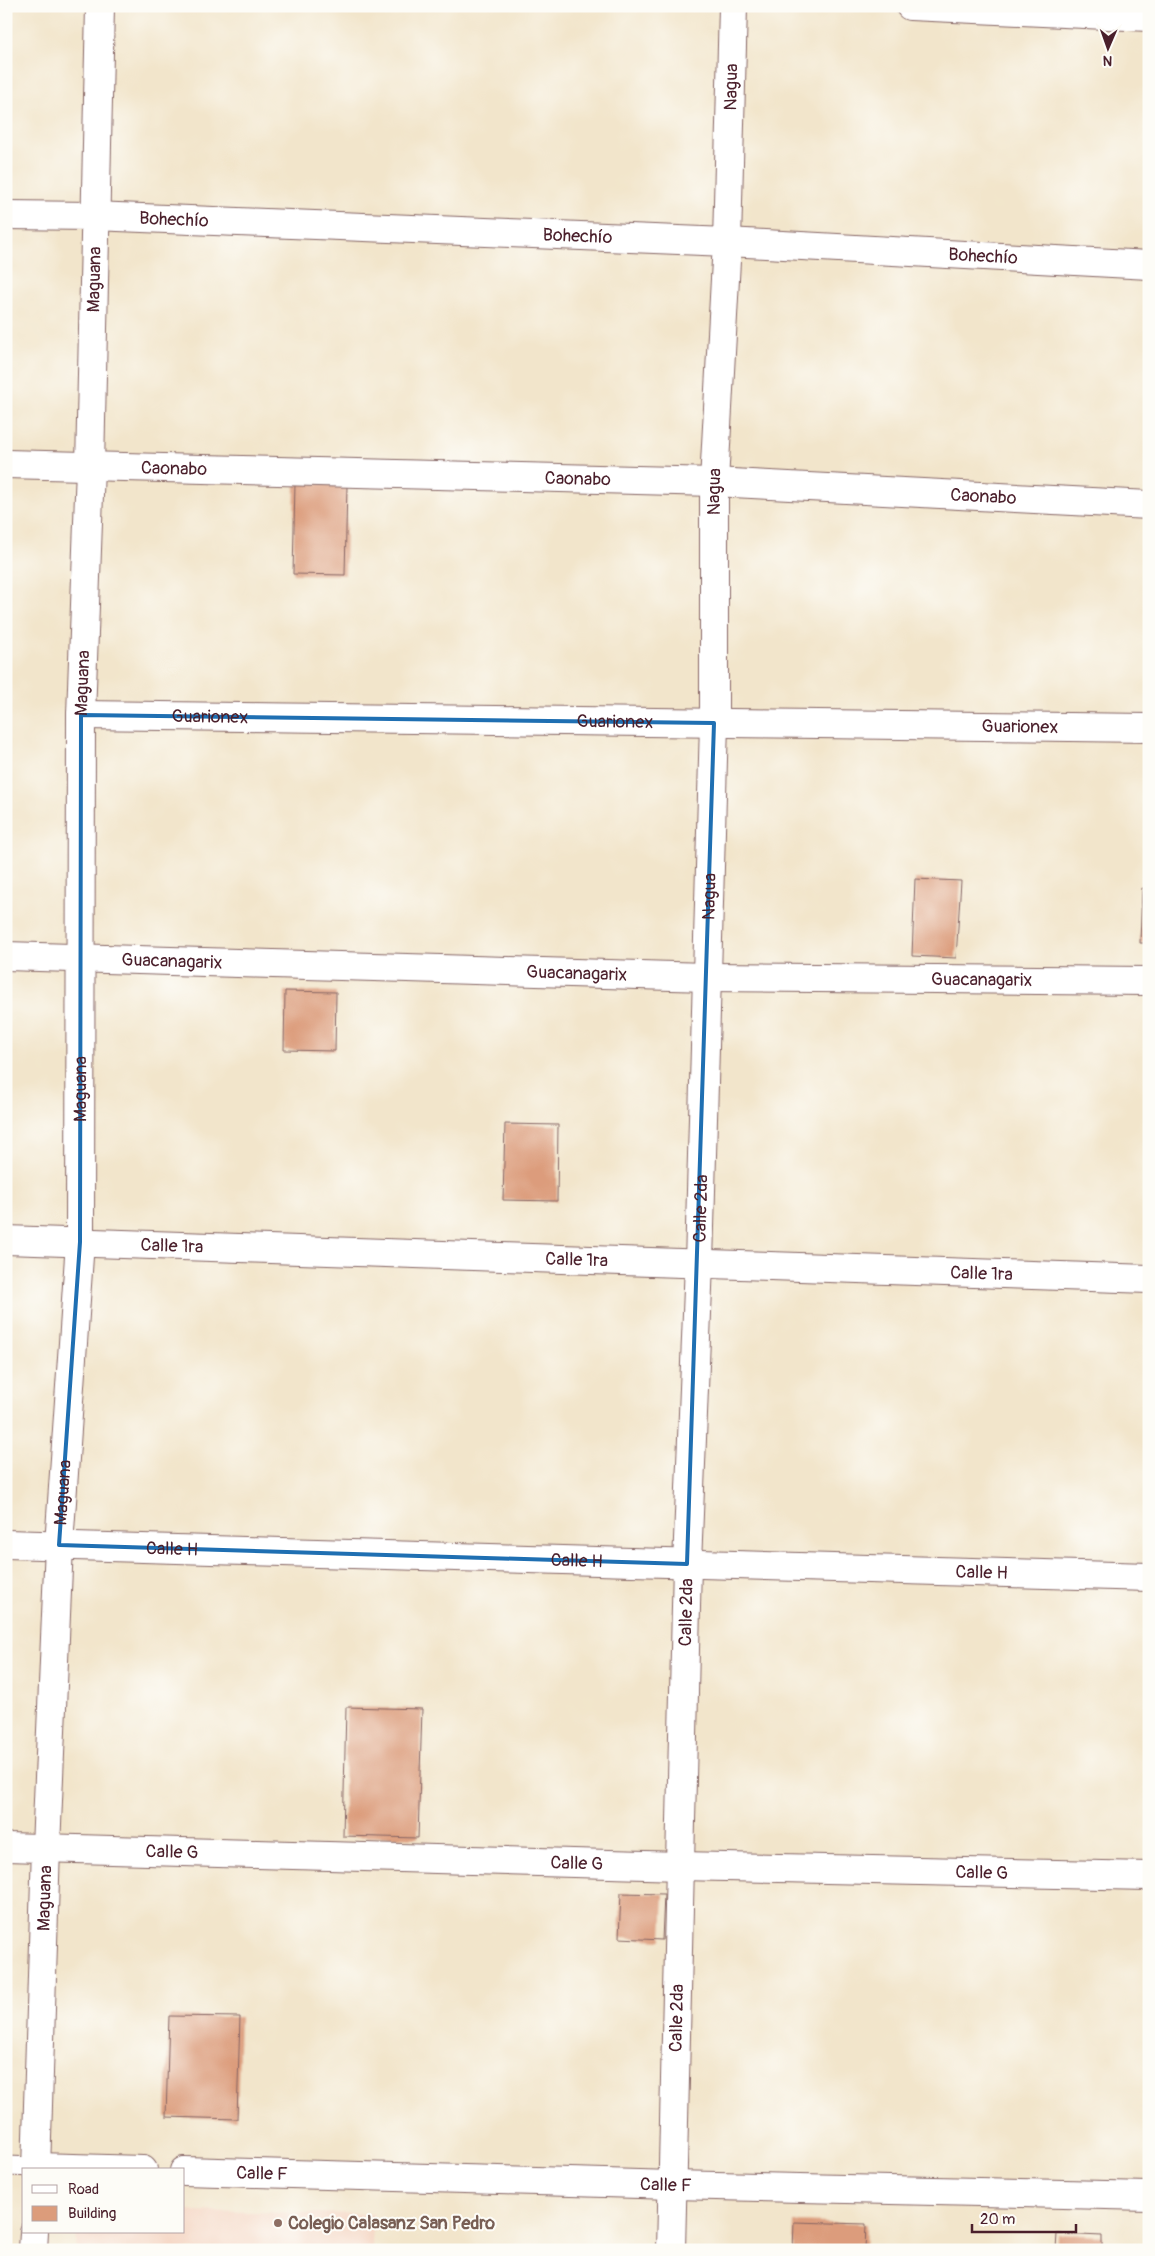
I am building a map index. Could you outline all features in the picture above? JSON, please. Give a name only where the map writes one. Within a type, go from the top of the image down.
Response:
[{"type":"street","name":"Maguana","points":[[36,2168],[46,1847],[59,1545],[80,1242],[81,715],[90,467],[100,6]]},
{"type":"street","name":"Nagua","points":[[706,977],[714,723],[714,482],[726,242],[733,6]]},
{"type":"street","points":[[910,6],[1149,16]]},
{"type":"street","name":"Bohechío","points":[[6,215],[94,216],[726,242],[1149,265]]},
{"type":"street","name":"Caonabo","points":[[6,464],[714,482],[1149,505]]},
{"type":"street","name":"Guarionex","points":[[81,715],[1149,728]]},
{"type":"street","name":"Guacanagarix","points":[[6,956],[706,977],[1149,981]]},
{"type":"street","name":"Calle 2da","points":[[671,2250],[687,1564],[706,977]]},
{"type":"street","name":"Calle 1ra","points":[[6,1240],[1149,1279]]},
{"type":"street","name":"Calle H","points":[[6,1544],[1149,1576]]},
{"type":"street","name":"Calle G","points":[[6,1847],[681,1866],[1149,1876]]},
{"type":"street","name":"Calle F","points":[[185,2171],[1149,2196]]},
{"type":"street","points":[[34,2234],[34,2250]]},
{"type":"lane","points":[[6,2166],[36,2168]]},
{"type":"highlighted area","points":[[81,715],[714,723],[687,1564],[59,1545],[80,1242]]},
{"type":"shaded area","name":"Colegio Calasanz San Pedro","points":[[185,2211],[373,2214],[372,2250],[76,2250],[77,2234],[185,2234]]},
{"type":"building","points":[[295,483],[347,485],[345,575],[293,574]]},
{"type":"building","points":[[915,879],[961,881],[956,958],[912,956]]},
{"type":"building","points":[[1142,888],[1149,889],[1149,943],[1140,943]]},
{"type":"building","points":[[285,991],[336,992],[335,1051],[284,1050]]},
{"type":"building","points":[[505,1124],[558,1125],[557,1201],[503,1200]]},
{"type":"building","points":[[346,1707],[422,1709],[418,1838],[343,1836]]},
{"type":"building","points":[[621,1893],[664,1894],[662,1940],[619,1938]]},
{"type":"building","points":[[169,2016],[240,2017],[237,2119],[166,2117]]},
{"type":"building","points":[[794,2222],[866,2224],[865,2250],[793,2250]]},
{"type":"building","points":[[1057,2234],[1102,2236],[1102,2250],[1056,2250]]},
{"type":"place","name":"Colegio Calasanz San Pedro","points":[[278,2223]]}]
